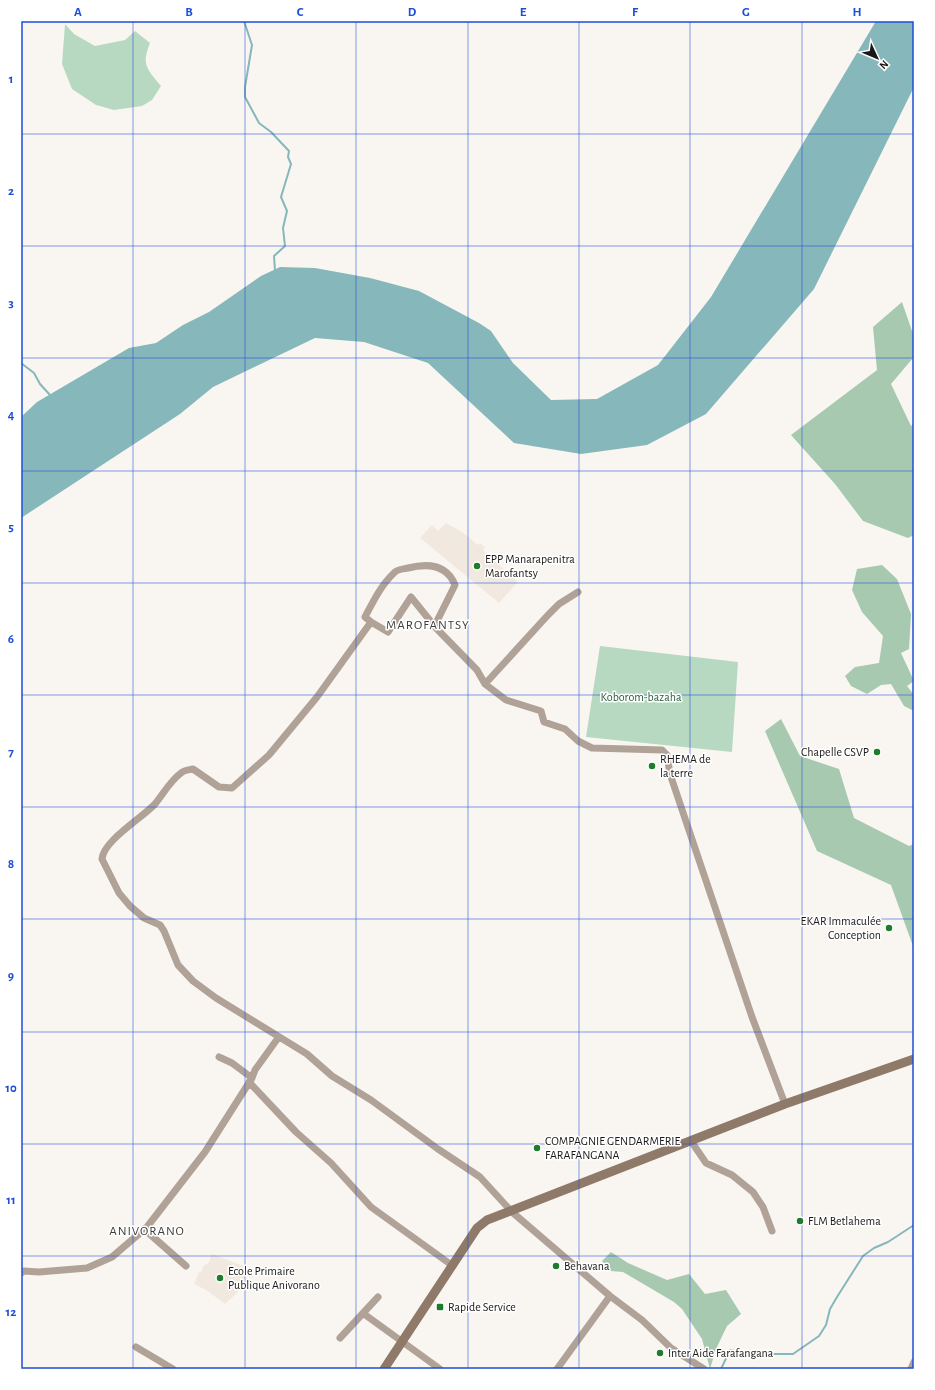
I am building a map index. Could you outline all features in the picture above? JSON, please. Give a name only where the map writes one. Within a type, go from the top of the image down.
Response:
[{"type":"main road","points":[[384,1369],[477,1228],[487,1220],[512,1212],[784,1104],[914,1059]]},
{"type":"street","points":[[436,628],[437,621],[455,585],[451,575],[438,567],[418,566],[395,571],[375,597],[365,617],[388,632],[412,597],[436,628],[477,670],[485,684],[506,700],[541,711],[544,722],[565,729],[578,740],[592,748],[662,750],[666,755],[670,774],[752,1017],[784,1104]]},
{"type":"street","points":[[485,684],[559,604],[578,592]]},
{"type":"street","points":[[371,622],[317,696],[269,755],[232,788],[219,787],[193,769],[183,771],[173,779],[154,804],[113,840],[102,854],[102,859],[123,898],[144,918],[160,925],[164,931],[178,966],[193,980],[216,998],[278,1038],[307,1054],[332,1076],[371,1100],[438,1150],[480,1177],[512,1212],[610,1296],[642,1320],[670,1348],[704,1369]]},
{"type":"street","points":[[21,1273],[24,1271],[39,1272],[87,1268],[112,1257],[144,1229],[205,1152],[255,1070],[278,1038]]},
{"type":"street","points":[[219,1058],[232,1063],[250,1080],[296,1132],[331,1163],[371,1207],[453,1266]]},
{"type":"street","points":[[691,1141],[706,1164],[732,1175],[753,1192],[763,1207],[772,1231]]},
{"type":"street","points":[[144,1229],[186,1266]]},
{"type":"street","points":[[557,1369],[610,1296]]},
{"type":"street","points":[[340,1338],[364,1314],[378,1297]]},
{"type":"street","points":[[364,1314],[440,1369]]},
{"type":"street","points":[[136,1347],[173,1369]]},
{"type":"street","points":[[911,1369],[914,1362]]},
{"type":"shaded area","name":"EPP Manarapenitra Marofantsy","points":[[446,523],[462,532],[478,545],[480,543],[485,547],[483,550],[518,582],[499,603],[420,538],[432,525],[438,531]]},
{"type":"shaded area","name":"Ecole Primaire Publique Anivorano","points":[[212,1254],[249,1268],[238,1292],[225,1304],[206,1290],[194,1284],[199,1272],[201,1272],[204,1265],[208,1264]]},
{"type":"green space","points":[[65,24],[74,34],[95,46],[125,40],[135,31],[150,43],[146,57],[147,66],[149,71],[161,86],[152,100],[142,106],[114,110],[96,105],[72,89],[62,64]]},
{"type":"green space","points":[[902,302],[913,334],[913,358],[891,384],[911,426],[914,423],[914,535],[908,538],[863,521],[835,484],[791,435],[877,370],[873,327]]},
{"type":"green space","points":[[882,565],[897,579],[911,614],[909,649],[901,653],[914,681],[907,686],[914,695],[914,711],[904,706],[891,684],[881,685],[867,694],[851,686],[845,676],[855,667],[879,663],[883,636],[862,612],[852,590],[857,569]]},
{"type":"green space","name":"Koborom-bazaha","points":[[600,646],[738,662],[732,752],[586,737]]},
{"type":"green space","points":[[781,719],[800,756],[839,769],[854,818],[909,846],[914,844],[914,949],[891,885],[817,851],[765,731]]},
{"type":"green space","points":[[611,1252],[628,1263],[667,1280],[689,1274],[705,1294],[726,1290],[741,1314],[727,1326],[716,1349],[710,1369],[702,1339],[682,1309],[674,1302],[623,1272],[611,1271],[602,1261]]},
{"type":"water","points":[[876,21],[914,21],[914,87],[814,289],[706,414],[647,445],[581,454],[514,443],[428,363],[364,342],[315,338],[213,387],[180,414],[21,518],[21,417],[37,402],[129,348],[156,343],[183,325],[209,312],[261,276],[280,267],[315,268],[370,278],[419,291],[491,331],[513,363],[551,400],[597,399],[658,365],[711,297]]},
{"type":"waterway","points":[[244,21],[252,45],[245,87],[245,97],[259,123],[271,132],[289,151],[288,157],[291,164],[281,197],[287,211],[283,228],[285,246],[274,256],[275,271]]},
{"type":"waterway","points":[[21,363],[34,373],[40,384],[50,395]]},
{"type":"waterway","points":[[721,1369],[730,1350],[755,1356],[760,1354],[793,1354],[819,1336],[826,1325],[830,1309],[863,1256],[914,1225]]},
{"type":"place","name":"EPP Manarapenitra Marofantsy","points":[[477,566]]},
{"type":"place","name":"Chapelle CSVP","points":[[877,752]]},
{"type":"place","name":"RHEMA de la terre","points":[[652,766]]},
{"type":"place","name":"EKAR Immaculée Conception","points":[[889,928]]},
{"type":"place","name":"COMPAGNIE GENDARMERIE FARAFANGANA","points":[[537,1148]]},
{"type":"place","name":"FLM Betlahema","points":[[800,1221]]},
{"type":"place","name":"Behavana","points":[[556,1266]]},
{"type":"place","name":"Ecole Primaire Publique Anivorano","points":[[220,1278]]},
{"type":"place","name":"Rapide Service","points":[[440,1307]]},
{"type":"place","name":"Inter Aide Farafangana","points":[[660,1353]]},
{"type":"district","name":"MAROFANTSY","points":[[428,624]]},
{"type":"district","name":"ANIVORANO","points":[[147,1230]]}]
